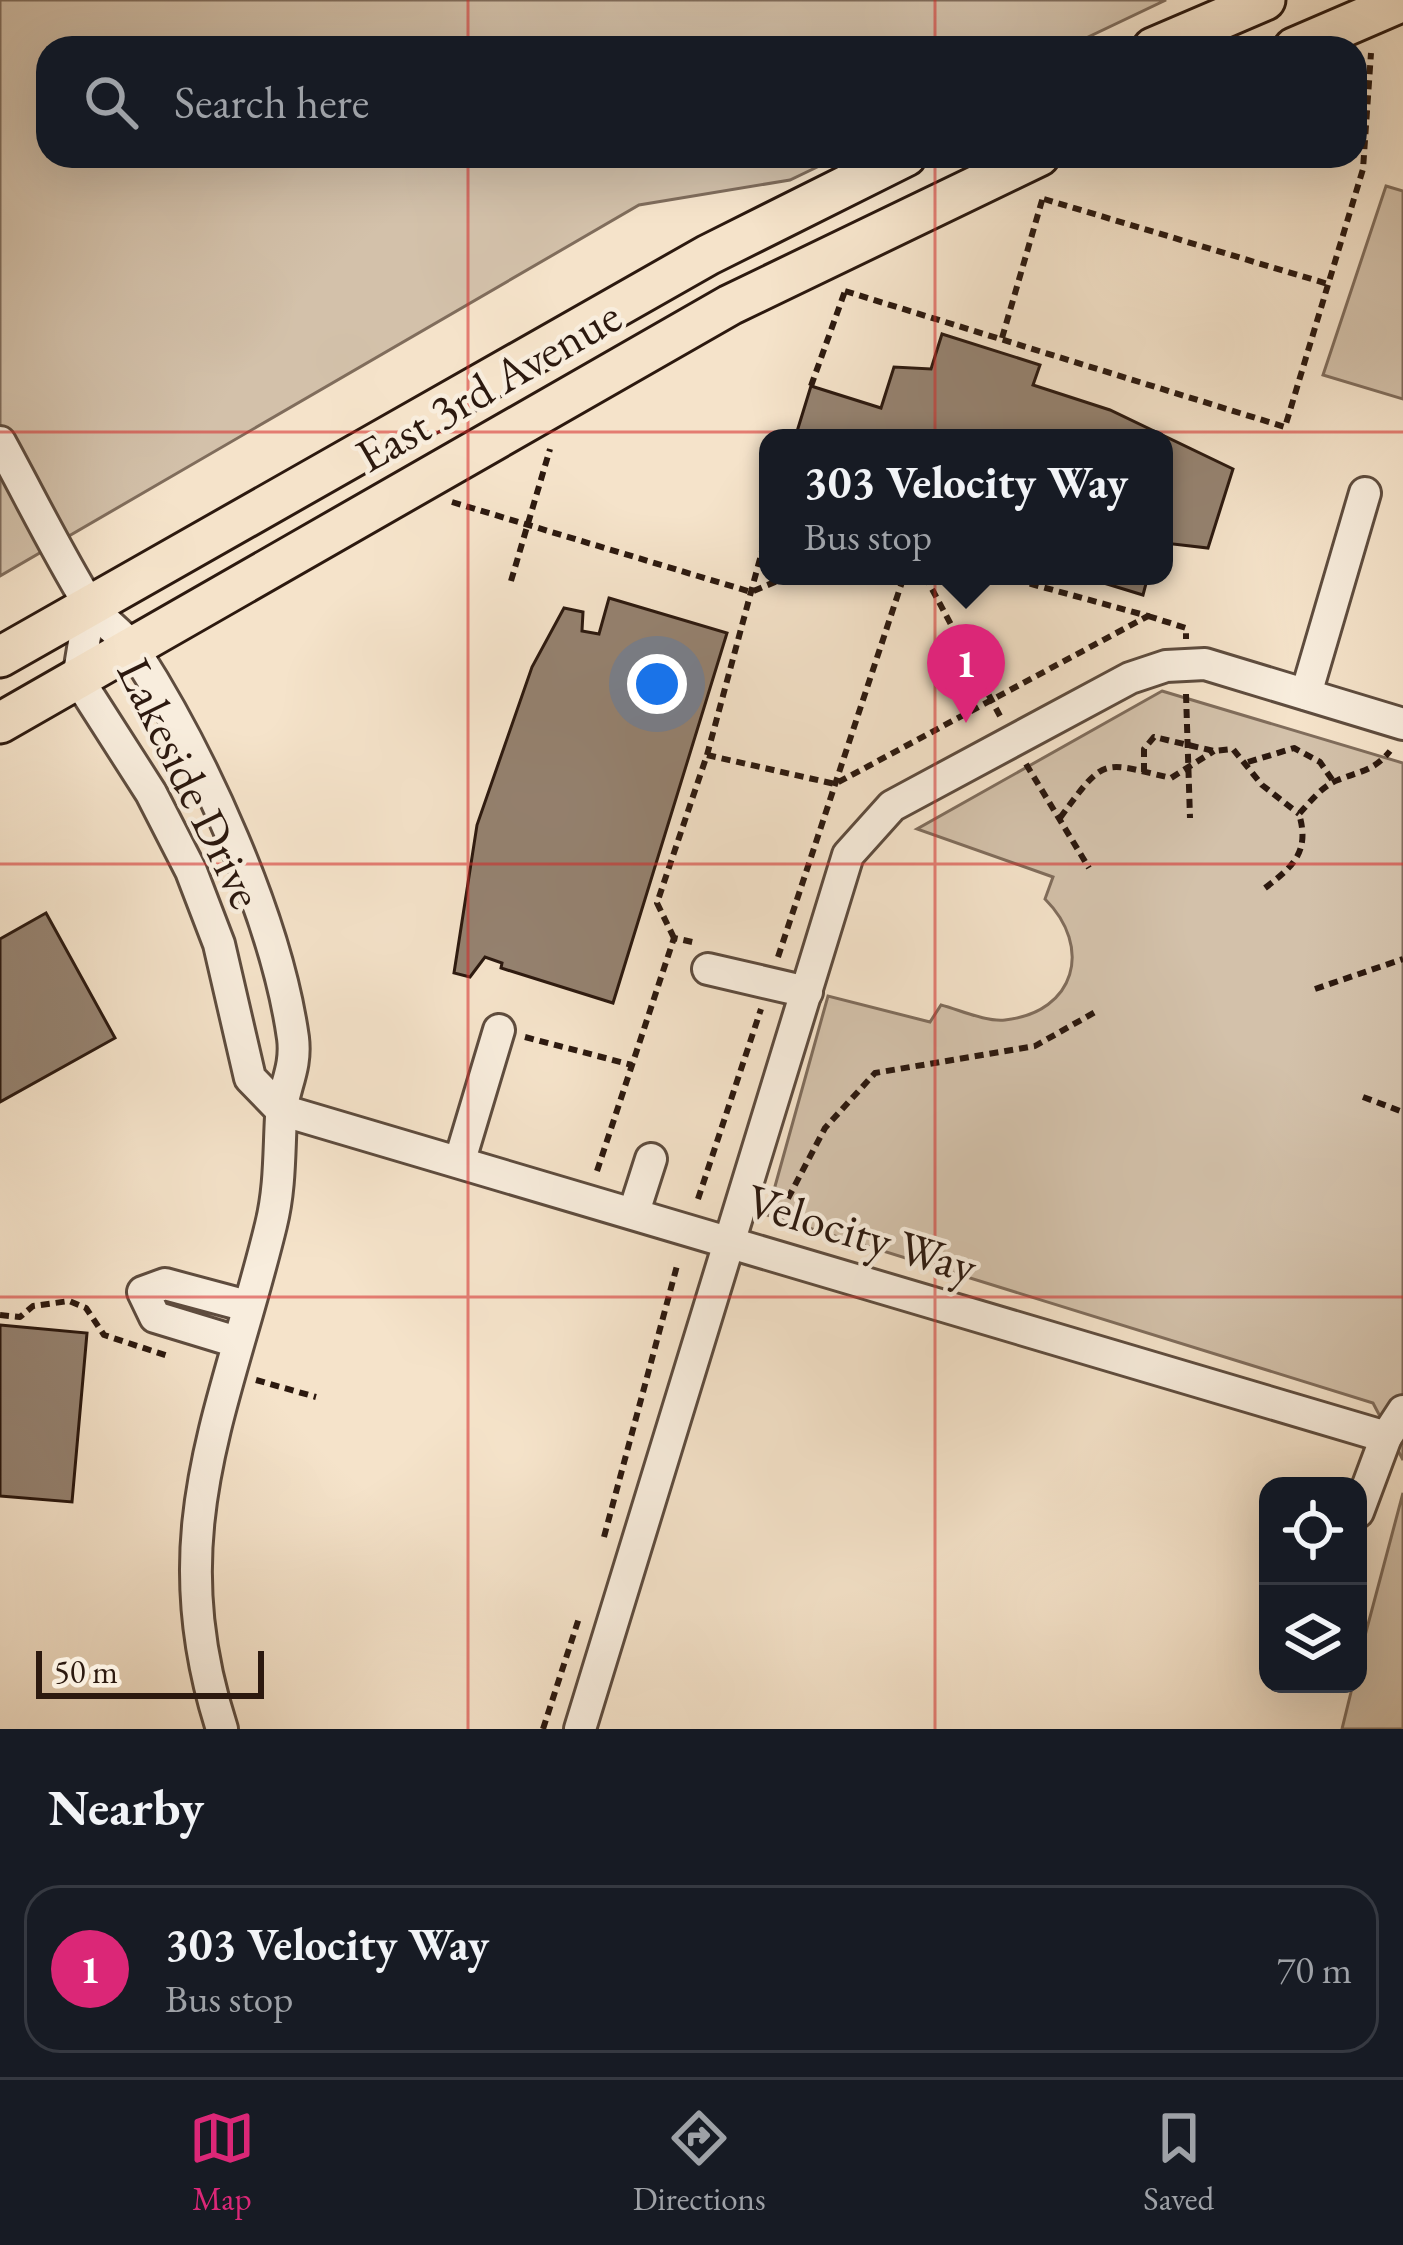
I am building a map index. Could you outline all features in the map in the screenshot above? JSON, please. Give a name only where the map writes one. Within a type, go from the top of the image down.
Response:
[{"type":"main road","points":[[1181,36],[1265,0]]},
{"type":"main road","points":[[1322,36],[1403,2]]},
{"type":"main road","name":"East 3rd Avenue","points":[[0,657],[708,255],[882,168]]},
{"type":"main road","name":"East 3rd Avenue","points":[[0,723],[565,399],[827,256],[1013,168]]},
{"type":"street","points":[[0,442],[90,606]]},
{"type":"street","points":[[1306,694],[1366,494]]},
{"type":"street","name":"Lakeside Drive","points":[[90,606],[133,648],[208,785],[271,944],[293,1040],[292,1082],[280,1111],[281,1165],[272,1222],[211,1427],[197,1535],[201,1639],[222,1729]]},
{"type":"street","name":"Lakeside Drive","points":[[90,606],[78,679],[151,793],[191,872],[220,944],[250,1078],[280,1111]]},
{"type":"street","points":[[580,1729],[848,855],[892,806],[1130,678],[1205,664],[1401,723]]},
{"type":"street","points":[[712,958],[763,969],[807,992]]},
{"type":"street","points":[[460,1160],[500,1030]]},
{"type":"street","name":"Velocity Way","points":[[280,1111],[732,1242],[1209,1369],[1386,1437]]},
{"type":"street","points":[[634,1212],[651,1159]]},
{"type":"street","points":[[237,1342],[155,1317],[142,1292],[165,1284],[247,1306]]},
{"type":"street","points":[[1367,1488],[1386,1437],[1403,1411]]},
{"type":"path","points":[[1367,103],[1370,52]]},
{"type":"path","points":[[1002,338],[1044,199],[1036,168]]},
{"type":"path","points":[[827,256],[845,291],[1285,427],[1363,168]]},
{"type":"path","points":[[1044,199],[1328,284]]},
{"type":"path","points":[[811,386],[845,291]]},
{"type":"path","points":[[511,581],[565,399]]},
{"type":"path","points":[[409,489],[751,592],[768,585]]},
{"type":"path","points":[[712,958],[674,938],[656,903],[707,755],[759,563]]},
{"type":"path","points":[[698,1199],[763,969],[777,960],[901,585]]},
{"type":"path","points":[[930,585],[993,699]]},
{"type":"path","points":[[1035,585],[1186,628],[1190,818]]},
{"type":"path","points":[[707,755],[835,784],[1148,616]]},
{"type":"path","points":[[1299,814],[1333,781],[1367,772],[1389,755],[1401,723]]},
{"type":"path","points":[[1144,772],[1144,749],[1154,736],[1214,751],[1233,748],[1248,761],[1262,785],[1299,814],[1306,836],[1296,865],[1265,888]]},
{"type":"path","points":[[1248,761],[1294,748],[1320,762],[1333,781]]},
{"type":"path","points":[[1060,818],[1090,776],[1109,765],[1131,764],[1172,778],[1214,751]]},
{"type":"path","points":[[1028,768],[1089,868]]},
{"type":"path","points":[[588,1198],[674,938]]},
{"type":"path","points":[[1315,989],[1403,958]]},
{"type":"path","points":[[774,1226],[825,1128],[875,1073],[1035,1046],[1097,1011]]},
{"type":"path","points":[[500,1030],[632,1065]]},
{"type":"path","points":[[1363,1097],[1403,1112]]},
{"type":"path","points":[[599,1559],[678,1262]]},
{"type":"path","points":[[0,1316],[20,1317],[33,1306],[69,1301],[86,1308],[104,1335],[128,1345]]},
{"type":"path","points":[[543,1729],[586,1599]]},
{"type":"shaded area","points":[[0,0],[1166,0],[1090,36],[36,36],[36,168],[815,168],[790,180],[639,205],[0,576]]},
{"type":"shaded area","points":[[1386,186],[1403,191],[1403,399],[1323,375]]},
{"type":"shaded area","points":[[1162,691],[1403,763],[1403,1460],[1373,1403],[767,1215],[828,996],[930,1022],[941,1005],[1005,1020],[1048,1004],[1062,991],[1070,974],[1069,937],[1045,899],[1053,877],[917,829]]},
{"type":"shaded area","points":[[1403,1493],[1403,1729],[1342,1729],[1351,1693],[1367,1693],[1367,1628]]},
{"type":"building","points":[[942,334],[1040,365],[1033,385],[1110,410],[1150,429],[798,429],[811,386],[881,408],[894,367],[931,369]]},
{"type":"building","points":[[1173,440],[1233,469],[1208,548],[1173,544]]},
{"type":"building","points":[[1110,585],[1146,585],[1143,595]]},
{"type":"building","points":[[609,598],[727,633],[613,1003],[501,968],[502,963],[485,957],[470,977],[454,973],[477,825],[532,667],[564,608],[583,612],[582,631],[599,634]]},
{"type":"building","points":[[46,913],[115,1038],[0,1102],[0,939]]},
{"type":"building","points":[[0,1325],[87,1333],[72,1502],[0,1496]]},
{"type":"place","name":"303 Velocity Way","points":[[966,723]]}]
